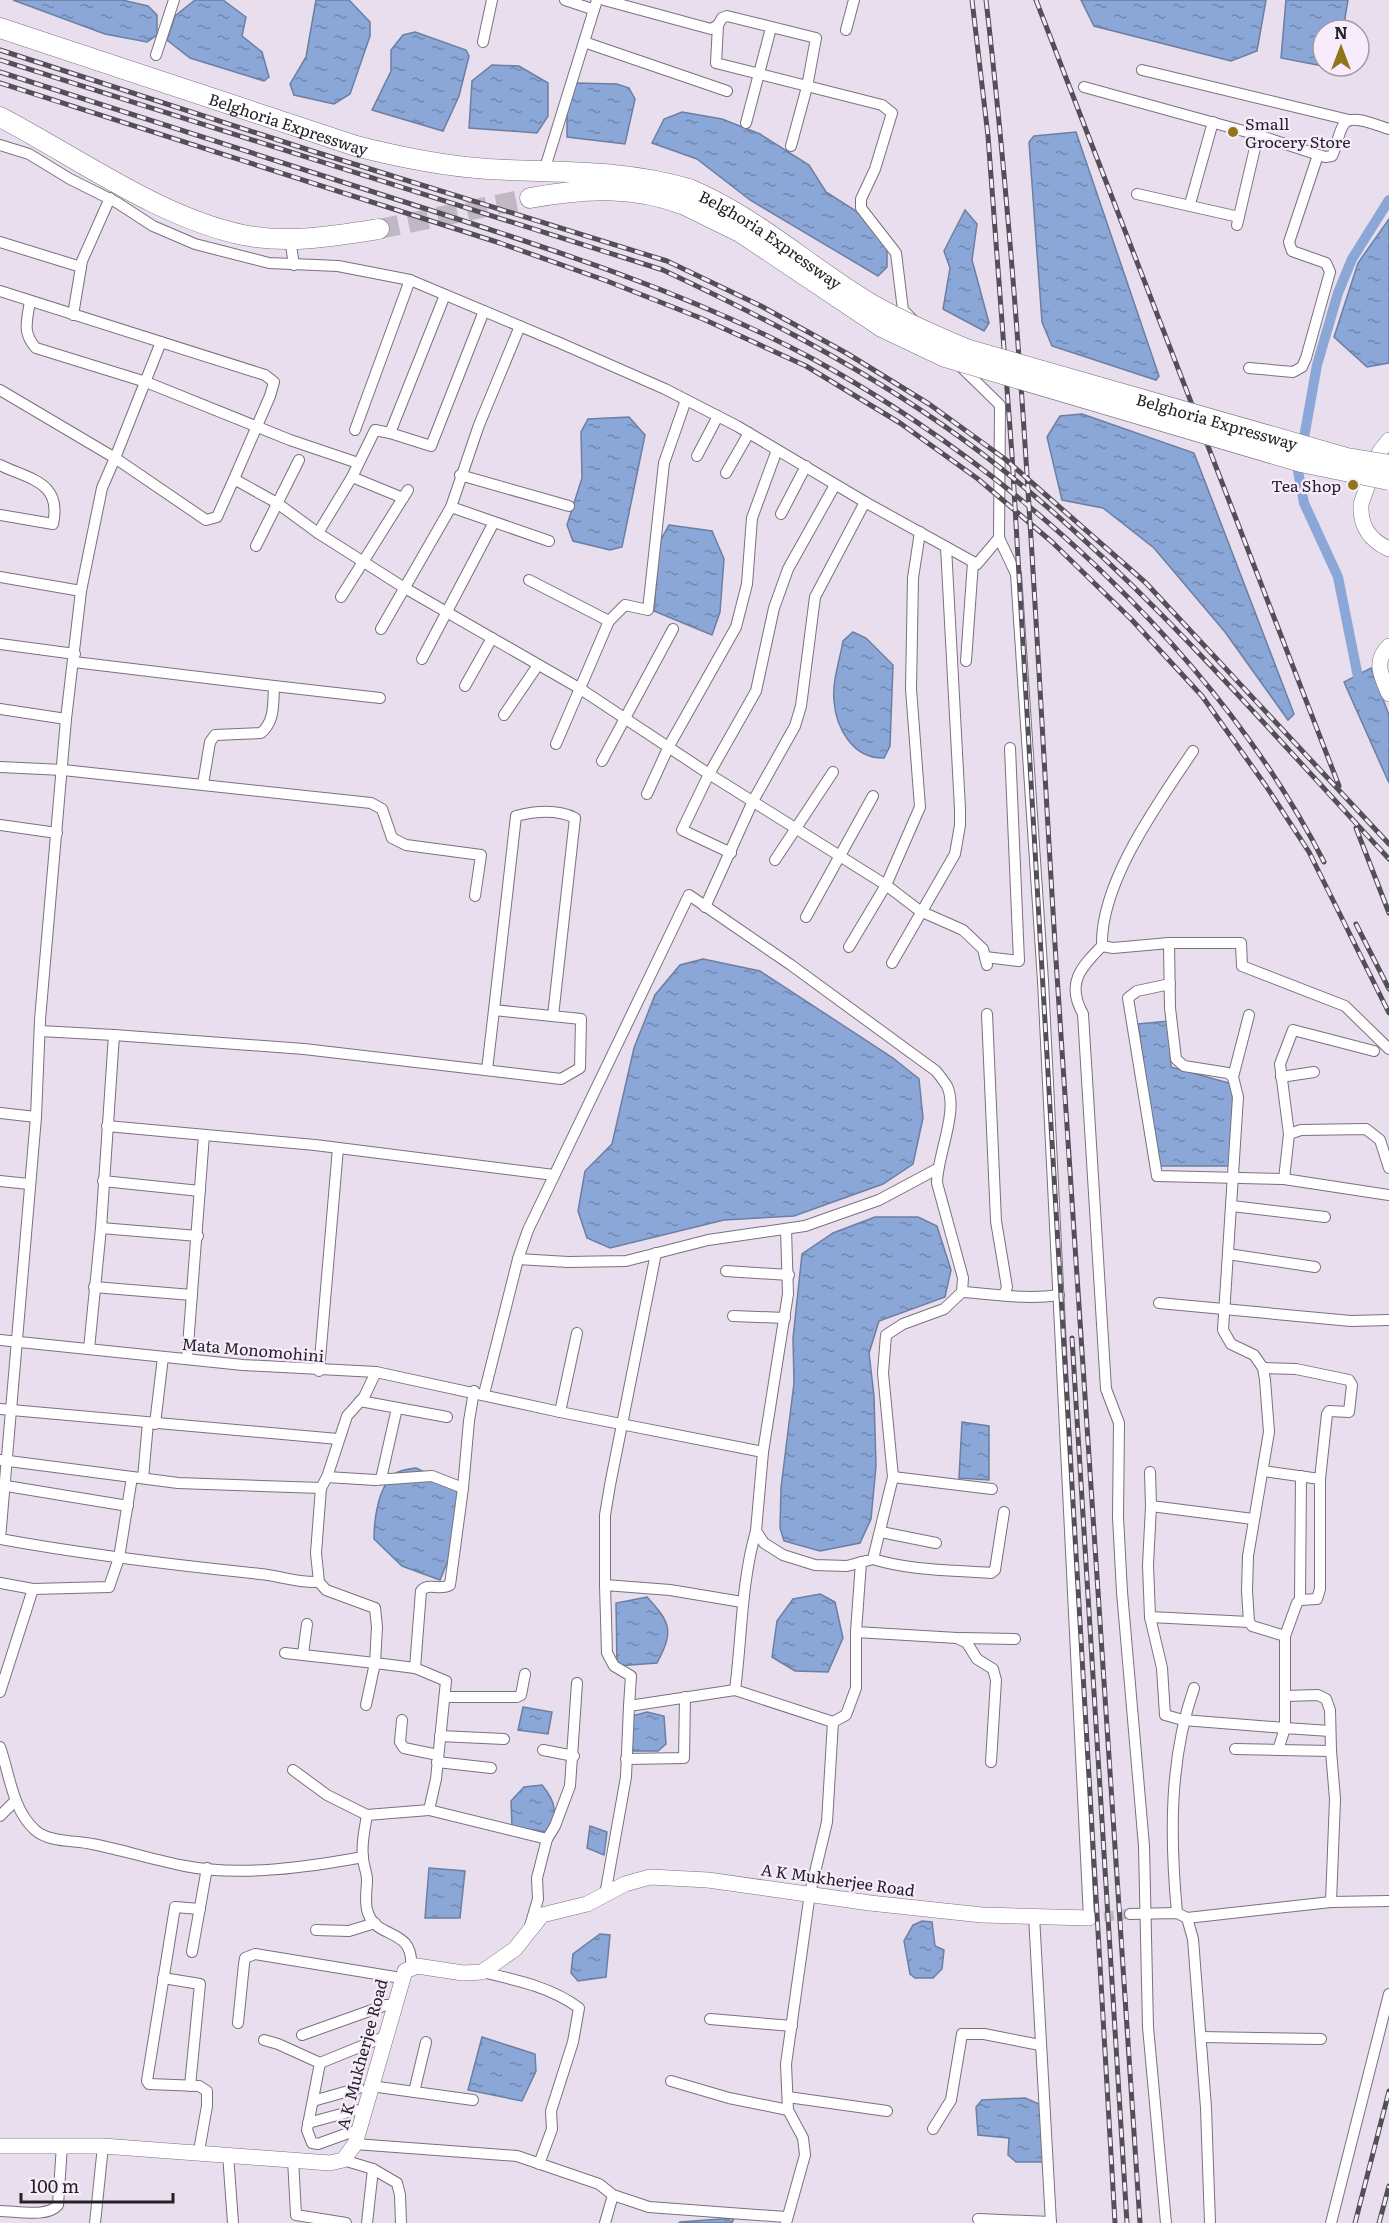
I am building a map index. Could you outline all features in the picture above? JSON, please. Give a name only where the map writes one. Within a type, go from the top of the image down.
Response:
[{"type":"highway","name":"Belghoria Expressway","points":[[0,28],[356,146],[397,156],[486,169],[614,173],[751,220],[870,303],[920,329],[966,349],[1315,449],[1389,465]]},
{"type":"highway","points":[[0,117],[161,205],[201,222],[244,235],[290,239],[380,230]]},
{"type":"highway","name":"Belghoria Expressway","points":[[530,198],[562,192],[618,189],[687,197],[882,327],[945,357],[1301,462],[1389,480]]},
{"type":"street","points":[[156,55],[174,0]]},
{"type":"street","points":[[483,42],[492,0]]},
{"type":"street","points":[[544,171],[595,5],[565,0]]},
{"type":"street","points":[[604,0],[711,29],[718,25]]},
{"type":"street","points":[[846,30],[854,0]]},
{"type":"street","points":[[791,146],[807,87],[816,38],[728,16],[722,18],[718,25],[716,63],[759,75],[807,87],[882,105],[892,113],[875,170],[861,199],[861,208],[897,253],[903,310],[1000,405],[999,538],[1016,574],[1041,954],[1089,1918]]},
{"type":"street","points":[[746,123],[771,28]]},
{"type":"street","points":[[584,42],[727,91]]},
{"type":"street","points":[[1143,70],[1349,120],[1357,119],[1389,129]]},
{"type":"street","points":[[1083,87],[1258,135],[1318,155],[1334,152],[1344,124],[1349,120]]},
{"type":"street","points":[[1190,204],[1213,122]]},
{"type":"street","points":[[1137,194],[1190,204],[1238,221],[1258,135]]},
{"type":"street","points":[[0,144],[29,154],[110,198],[153,226],[195,244],[269,263],[338,266],[410,280],[520,326],[718,416],[835,485],[977,564],[999,538]]},
{"type":"street","points":[[1249,368],[1293,372],[1302,368],[1306,358],[1330,272],[1326,263],[1292,250],[1289,242],[1318,155]]},
{"type":"street","points":[[73,315],[81,267],[110,198]]},
{"type":"street","points":[[290,239],[294,265]]},
{"type":"street","points":[[0,242],[81,267]]},
{"type":"street","points":[[354,430],[410,280]]},
{"type":"street","points":[[0,291],[265,375],[274,382],[258,425],[217,517],[206,520],[0,390]]},
{"type":"street","points":[[390,433],[445,295]]},
{"type":"street","points":[[30,301],[25,330],[28,339],[36,348],[146,382],[258,425],[290,440],[358,463]]},
{"type":"street","points":[[318,533],[352,477],[375,430],[431,446],[484,311]]},
{"type":"street","points":[[381,629],[403,587],[451,507],[499,370],[520,326]]},
{"type":"street","points":[[161,342],[102,488],[81,591],[66,719],[40,1031],[36,1117],[29,1184],[19,1341],[5,1409],[0,1539],[119,1558],[264,1574],[294,1582],[319,1582]]},
{"type":"street","points":[[556,744],[609,621],[625,605],[648,610],[664,463],[687,400]]},
{"type":"street","points":[[697,456],[718,416]]},
{"type":"street","points":[[726,473],[749,433]]},
{"type":"street","points":[[1389,440],[1380,451],[1361,504],[1360,513],[1365,530],[1389,549]]},
{"type":"street","points":[[647,794],[669,746],[736,627],[747,584],[752,518],[777,450]]},
{"type":"street","points":[[256,546],[299,460]]},
{"type":"street","points":[[0,465],[44,485],[54,496],[56,505],[53,524],[0,515]]},
{"type":"street","points":[[781,514],[806,466]]},
{"type":"street","points":[[460,476],[569,506]]},
{"type":"street","points":[[341,597],[405,494],[352,477]]},
{"type":"street","points":[[234,479],[277,503],[318,533],[403,587],[579,688],[709,774],[886,885],[920,911],[963,930],[983,950],[986,961],[1019,961],[1010,748]]},
{"type":"street","points":[[730,853],[682,830],[709,774],[756,691],[774,608],[788,569],[835,485]]},
{"type":"street","points":[[708,903],[753,801],[795,726],[801,706],[815,597],[865,502]]},
{"type":"street","points":[[451,507],[493,524],[549,541]]},
{"type":"street","points":[[422,659],[493,524]]},
{"type":"street","points":[[849,947],[886,885],[920,807],[911,679],[913,578],[920,532]]},
{"type":"street","points":[[892,963],[955,854],[960,825],[946,547]]},
{"type":"street","points":[[966,661],[973,562]]},
{"type":"street","points":[[0,577],[81,591]]},
{"type":"street","points":[[529,580],[609,621]]},
{"type":"street","points":[[602,761],[627,720],[673,629]]},
{"type":"street","points":[[465,686],[492,639]]},
{"type":"street","points":[[0,644],[74,658],[274,686],[380,698]]},
{"type":"street","points":[[1389,646],[1381,654],[1378,664],[1389,694]]},
{"type":"street","points":[[504,715],[538,665]]},
{"type":"street","points":[[203,784],[210,742],[215,735],[261,733],[271,721],[274,686]]},
{"type":"street","points":[[0,709],[66,719]]},
{"type":"street","points":[[1166,2223],[1148,2028],[1144,1846],[1121,1581],[1118,1517],[1119,1423],[1106,1389],[1083,1014],[1074,999],[1075,981],[1087,961],[1102,946],[1106,907],[1118,879],[1146,824],[1193,751]]},
{"type":"street","points":[[0,767],[63,770],[371,803],[382,809],[392,838],[399,842],[406,845],[481,855],[475,896]]},
{"type":"street","points":[[775,860],[833,772]]},
{"type":"street","points":[[806,916],[873,796]]},
{"type":"street","points":[[487,1070],[516,816],[535,811],[567,814],[575,818],[553,1016]]},
{"type":"street","points":[[0,825],[57,833]]},
{"type":"street","points":[[415,1668],[421,1591],[426,1587],[450,1585],[463,1488],[469,1420],[518,1259],[554,1175],[689,895],[708,903],[936,1071],[948,1088],[950,1110],[938,1169],[938,1183],[963,1278],[962,1292],[944,1309],[903,1324],[886,1335],[883,1373],[893,1477],[873,1559]]},
{"type":"street","points":[[1102,946],[1113,948],[1170,943],[1241,943],[1242,966],[1345,1006],[1389,1049]]},
{"type":"street","points":[[1170,943],[1173,1049],[1176,1059],[1184,1066],[1219,1070],[1233,1077]]},
{"type":"street","points":[[1019,952],[1041,954]]},
{"type":"street","points":[[1170,984],[1137,991],[1128,998],[1157,1176],[1284,1179],[1389,1195]]},
{"type":"street","points":[[40,1031],[304,1049],[561,1079],[580,1068],[581,1018],[494,1010]]},
{"type":"street","points":[[987,1014],[996,1221],[1007,1287],[1004,1295]]},
{"type":"street","points":[[1249,1015],[1233,1077],[1238,1097],[1235,1178],[1223,1330],[1231,1344],[1254,1355],[1263,1368],[1269,1432],[1253,1519],[1247,1591],[1249,1622],[1252,1626],[1285,1636]]},
{"type":"street","points":[[1284,1179],[1289,1134],[1280,1064],[1293,1030],[1374,1051]]},
{"type":"street","points":[[89,1349],[101,1228],[114,1035]]},
{"type":"street","points":[[1281,1077],[1314,1072]]},
{"type":"street","points":[[0,1113],[36,1117]]},
{"type":"street","points":[[107,1126],[338,1148],[554,1175]]},
{"type":"street","points":[[1289,1134],[1301,1130],[1366,1129],[1380,1140],[1389,1168]]},
{"type":"street","points":[[187,1359],[204,1135]]},
{"type":"street","points":[[319,1371],[338,1148]]},
{"type":"street","points":[[518,1259],[568,1262],[626,1261],[708,1240],[805,1226],[879,1200],[938,1169]]},
{"type":"street","points":[[103,1180],[200,1191]]},
{"type":"street","points":[[0,1181],[29,1184]]},
{"type":"street","points":[[1232,1206],[1325,1217]]},
{"type":"street","points":[[101,1228],[198,1236]]},
{"type":"street","points":[[735,1690],[742,1636],[742,1602],[756,1531],[763,1452],[785,1318],[789,1275],[786,1229]]},
{"type":"street","points":[[605,1895],[626,1759],[631,1676],[614,1666],[608,1653],[605,1585],[606,1515],[621,1422],[656,1253]]},
{"type":"street","points":[[1228,1254],[1315,1267]]},
{"type":"street","points":[[726,1271],[789,1275]]},
{"type":"street","points":[[94,1287],[192,1295]]},
{"type":"street","points":[[962,1292],[1004,1295],[1011,1298],[1059,1295]]},
{"type":"street","points":[[1159,1303],[1351,1321],[1389,1320]]},
{"type":"street","points":[[733,1316],[785,1318]]},
{"type":"street","points":[[560,1412],[577,1333]]},
{"type":"street","name":"Mata Monomohini","points":[[0,1340],[319,1371],[376,1371],[560,1412],[621,1422],[763,1452]]},
{"type":"street","points":[[0,1583],[33,1589],[109,1587],[119,1558],[128,1506],[152,1424],[163,1357]]},
{"type":"street","points":[[1263,1368],[1296,1368],[1349,1380],[1352,1385],[1349,1412],[1329,1412],[1327,1414],[1320,1479],[1320,1589],[1317,1599],[1300,1600]]},
{"type":"street","points":[[366,1705],[375,1663],[378,1627],[375,1608],[326,1590],[319,1582],[316,1553],[321,1488],[327,1477],[347,1416],[360,1401],[376,1371]]},
{"type":"street","points":[[360,1401],[447,1417]]},
{"type":"street","points":[[381,1479],[397,1408]]},
{"type":"street","points":[[5,1409],[338,1439]]},
{"type":"street","points":[[3,1460],[178,1483],[321,1488]]},
{"type":"street","points":[[1263,1470],[1320,1479]]},
{"type":"street","points":[[1150,1472],[1148,1565],[1150,1617],[1162,1668],[1166,1715],[1183,1720],[1330,1731]]},
{"type":"street","points":[[327,1477],[381,1479],[432,1476],[463,1488]]},
{"type":"street","points":[[1278,1750],[1285,1728],[1285,1636],[1300,1600],[1301,1476]]},
{"type":"street","points":[[893,1477],[992,1489]]},
{"type":"street","points":[[2,1486],[128,1506]]},
{"type":"street","points":[[1151,1506],[1253,1519]]},
{"type":"street","points":[[756,1531],[764,1543],[783,1555],[815,1565],[848,1566],[873,1559],[892,1565],[933,1570],[992,1572],[995,1570],[1004,1512]]},
{"type":"street","points":[[881,1532],[936,1543]]},
{"type":"street","points":[[629,1706],[735,1690],[833,1722],[846,1715],[856,1688],[856,1632],[861,1562]]},
{"type":"street","points":[[605,1585],[670,1590],[742,1602]]},
{"type":"street","points":[[0,1692],[33,1589]]},
{"type":"street","points":[[1150,1617],[1249,1622]]},
{"type":"street","points":[[303,1654],[307,1623]]},
{"type":"street","points":[[856,1632],[1015,1639]]},
{"type":"street","points":[[957,1638],[967,1643],[977,1659],[996,1674],[991,1762]]},
{"type":"street","points":[[285,1653],[415,1668],[446,1681],[441,1736],[429,1810]]},
{"type":"street","points":[[446,1697],[517,1697],[521,1695],[525,1674]]},
{"type":"street","points":[[530,1930],[538,1899],[537,1878],[547,1839],[555,1826],[570,1786],[574,1756],[577,1683]]},
{"type":"street","points":[[1194,1688],[1183,1720],[1171,1829],[1182,1915],[1193,1939],[1206,2108],[1210,2223]]},
{"type":"street","points":[[1285,1696],[1318,1695],[1326,1699],[1330,1710],[1335,1799],[1331,1902]]},
{"type":"street","points":[[626,1759],[684,1758],[685,1697]]},
{"type":"street","points":[[402,1720],[399,1742],[404,1748],[438,1758],[491,1768]]},
{"type":"street","points":[[312,2142],[318,2144],[353,2138],[517,2156],[599,2184],[613,2195],[649,2207],[786,2220],[800,2179],[805,2155],[803,2138],[788,2110],[786,2064],[810,1893],[827,1822],[833,1722]]},
{"type":"street","points":[[441,1736],[504,1739]]},
{"type":"street","points":[[0,1747],[10,1774],[15,1801],[36,1830],[53,1839],[90,1843],[186,1866],[236,1870],[321,1865],[363,1857]]},
{"type":"street","points":[[1235,1749],[1331,1751]]},
{"type":"street","points":[[543,1750],[574,1756]]},
{"type":"street","points":[[293,1770],[327,1795],[367,1815],[429,1810],[547,1839]]},
{"type":"street","points":[[0,1816],[15,1801]]},
{"type":"street","points":[[367,1815],[363,1857],[367,1881],[368,1914],[375,1923],[408,1946],[412,1956],[406,1972]]},
{"type":"street","points":[[192,1952],[207,1868]]},
{"type":"street","name":"A K Mukherjee Road","points":[[482,1972],[515,1949],[534,1922],[548,1912],[587,1904],[631,1881],[661,1877],[960,1912],[1089,1918]]},
{"type":"street","points":[[1130,1914],[1182,1915],[1331,1902],[1389,1901]]},
{"type":"street","points":[[199,2151],[208,2098],[204,2087],[149,2084],[147,2081],[175,1907],[200,1909]]},
{"type":"street","points":[[978,2219],[1051,2222],[1034,1916]]},
{"type":"street","points":[[316,1930],[349,1931],[375,1923]]},
{"type":"street","points":[[238,2023],[245,1958],[255,1954],[406,1972],[482,1972],[523,1982],[564,1997],[579,2008],[573,2042],[551,2111],[552,2129],[539,2164]]},
{"type":"street","name":"A K Mukherjee Road","points":[[343,2160],[353,2138],[365,2087],[406,1972]]},
{"type":"street","points":[[163,1978],[200,1984],[190,2086]]},
{"type":"street","points":[[1331,2223],[1389,1994]]},
{"type":"street","points":[[302,2035],[386,2005],[393,2005]]},
{"type":"street","points":[[710,2019],[792,2026]]},
{"type":"street","points":[[933,2129],[951,2100],[962,2034],[984,2034],[1040,2045]]},
{"type":"street","points":[[264,2040],[320,2063],[384,2037]]},
{"type":"street","points":[[1201,2037],[1321,2039]]},
{"type":"street","points":[[414,2092],[426,2042]]},
{"type":"street","points":[[310,2161],[312,2142],[307,2130],[320,2063]]},
{"type":"street","points":[[671,2081],[729,2098],[788,2110]]},
{"type":"street","points":[[313,2101],[365,2087],[473,2100]]},
{"type":"street","points":[[788,2097],[887,2111]]},
{"type":"street","points":[[308,2123],[356,2110]]},
{"type":"street","points":[[0,2211],[43,2217],[58,2205],[62,2145]]},
{"type":"street","points":[[0,2146],[103,2146],[199,2151],[330,2163],[343,2160],[372,2169],[397,2183],[401,2223]]},
{"type":"street","points":[[95,2223],[103,2146]]},
{"type":"street","points":[[228,2154],[233,2223]]},
{"type":"street","points":[[293,2159],[296,2215],[341,2223]]},
{"type":"street","points":[[367,2223],[372,2169]]},
{"type":"street","points":[[605,2223],[613,2195]]},
{"type":"street","points":[[673,2223],[675,2211]]},
{"type":"water","points":[[13,0],[122,0],[148,6],[157,15],[157,35],[147,42],[105,34]]},
{"type":"water","points":[[195,0],[223,0],[246,17],[242,36],[262,52],[269,77],[264,81],[190,58],[167,40],[175,16]]},
{"type":"water","points":[[316,0],[349,0],[370,22],[370,36],[350,94],[334,104],[294,95],[290,84],[306,57]]},
{"type":"water","points":[[1081,0],[1266,0],[1257,51],[1231,61],[1094,26]]},
{"type":"water","points":[[1286,0],[1348,0],[1345,18],[1311,18],[1311,64],[1281,58]]},
{"type":"water","points":[[415,32],[466,50],[469,56],[459,96],[443,131],[372,110],[391,71],[391,50],[403,35]]},
{"type":"water","points":[[492,65],[519,66],[548,83],[548,116],[537,133],[469,128],[472,81]]},
{"type":"water","points":[[576,83],[617,84],[629,88],[635,99],[625,144],[567,137],[567,93]]},
{"type":"water","points":[[682,112],[722,119],[760,134],[809,165],[826,192],[856,211],[887,242],[887,267],[878,276],[750,200],[697,159],[652,143],[664,119]]},
{"type":"water","points":[[1076,132],[1159,376],[1156,380],[1052,346],[1042,322],[1029,142],[1034,136]]},
{"type":"water","points":[[965,210],[977,224],[972,260],[989,323],[984,331],[943,309],[950,268],[944,251]]},
{"type":"water","points":[[1389,219],[1389,363],[1367,367],[1334,337],[1358,263]]},
{"type":"water","points":[[1082,414],[1194,453],[1294,714],[1288,720],[1225,632],[1154,548],[1103,508],[1062,500],[1047,437],[1060,416]]},
{"type":"water","points":[[629,417],[645,435],[622,547],[610,550],[573,541],[567,525],[582,478],[581,432],[588,419]]},
{"type":"water","points":[[669,525],[712,531],[724,559],[720,612],[712,635],[654,611],[659,543]]},
{"type":"water","points":[[853,632],[866,638],[893,665],[890,746],[884,758],[873,757],[855,748],[843,731],[835,711],[834,686],[843,641]]},
{"type":"water","points":[[1371,668],[1389,715],[1389,783],[1344,682]]},
{"type":"water","points":[[703,959],[760,971],[893,1058],[919,1079],[923,1118],[913,1164],[883,1184],[794,1216],[724,1220],[610,1248],[587,1238],[578,1211],[585,1171],[612,1144],[634,1048],[655,995],[680,965]]},
{"type":"water","points":[[1169,1021],[1171,1067],[1236,1085],[1237,1166],[1158,1166],[1138,1024]]},
{"type":"water","points":[[875,1217],[918,1217],[937,1226],[951,1270],[945,1297],[879,1321],[869,1353],[874,1396],[876,1466],[871,1519],[860,1543],[820,1551],[784,1541],[780,1528],[781,1488],[794,1383],[793,1338],[802,1254],[833,1233]]},
{"type":"water","points":[[962,1422],[989,1426],[989,1480],[959,1478]]},
{"type":"water","points":[[416,1468],[466,1492],[460,1531],[440,1580],[402,1566],[374,1539],[380,1496],[388,1481],[398,1472]]},
{"type":"water","points":[[820,1594],[835,1602],[843,1638],[828,1672],[795,1671],[772,1657],[777,1621],[793,1599]]},
{"type":"water","points":[[647,1597],[665,1621],[668,1635],[666,1643],[657,1663],[617,1666],[616,1603]]},
{"type":"water","points":[[523,1707],[552,1712],[548,1734],[518,1730]]},
{"type":"water","points":[[647,1712],[664,1716],[666,1744],[658,1751],[631,1751],[628,1717]]},
{"type":"water","points":[[542,1785],[553,1802],[554,1808],[548,1832],[512,1827],[511,1801],[524,1787]]},
{"type":"water","points":[[590,1826],[607,1832],[604,1855],[587,1848]]},
{"type":"water","points":[[429,1868],[465,1871],[460,1918],[425,1918]]},
{"type":"water","points":[[922,1921],[932,1922],[935,1946],[944,1950],[942,1969],[933,1978],[915,1978],[910,1974],[904,1941],[913,1925]]},
{"type":"water","points":[[600,1934],[610,1935],[606,1977],[578,1981],[571,1973],[573,1954]]},
{"type":"water","points":[[482,2037],[535,2054],[536,2071],[522,2101],[468,2090]]},
{"type":"water","points":[[1025,2098],[1041,2105],[1044,2162],[1016,2162],[1008,2155],[1009,2138],[978,2135],[976,2107],[982,2100]]},
{"type":"water","points":[[734,2218],[732,2223],[679,2223],[680,2222]]},
{"type":"waterway","points":[[1360,687],[1338,577],[1304,503],[1298,471],[1317,365],[1338,293],[1352,259],[1389,200]]},
{"type":"tunnel","points":[[379,229],[530,198]]},
{"type":"tunnel","points":[[1089,1918],[1130,1914]]},
{"type":"railway","points":[[972,0],[988,136],[1012,455],[1115,2223]]},
{"type":"railway","points":[[986,0],[999,120],[1019,360],[1056,960],[1140,2223]]},
{"type":"railway","points":[[1036,0],[1339,786]]},
{"type":"railway","points":[[0,50],[312,151],[667,261],[761,306],[848,354],[929,404],[1005,459],[1146,583],[1389,844]]},
{"type":"railway","points":[[0,60],[663,270],[750,312],[836,358],[919,409],[998,466],[1103,557],[1201,655],[1389,859]]},
{"type":"railway","points":[[0,72],[462,220],[615,272],[765,335],[813,359],[889,404],[964,455],[1036,512],[1105,574],[1169,641],[1228,712],[1280,786],[1324,862]]},
{"type":"railway","points":[[0,83],[500,243],[607,281],[703,319],[806,366],[900,423],[978,479],[1052,542],[1131,619],[1202,696],[1266,786],[1309,852],[1389,1013]]},
{"type":"railway","points":[[1356,828],[1389,913]]},
{"type":"railway","points":[[1356,924],[1389,989]]},
{"type":"railway","points":[[1072,1338],[1127,2223]]},
{"type":"railway","points":[[1355,2223],[1389,2091]]},
{"type":"railway","points":[[1379,2223],[1389,2186]]},
{"type":"place","name":"Small Grocery Store","points":[[1233,132]]},
{"type":"place","name":"Tea Shop","points":[[1353,485]]}]
